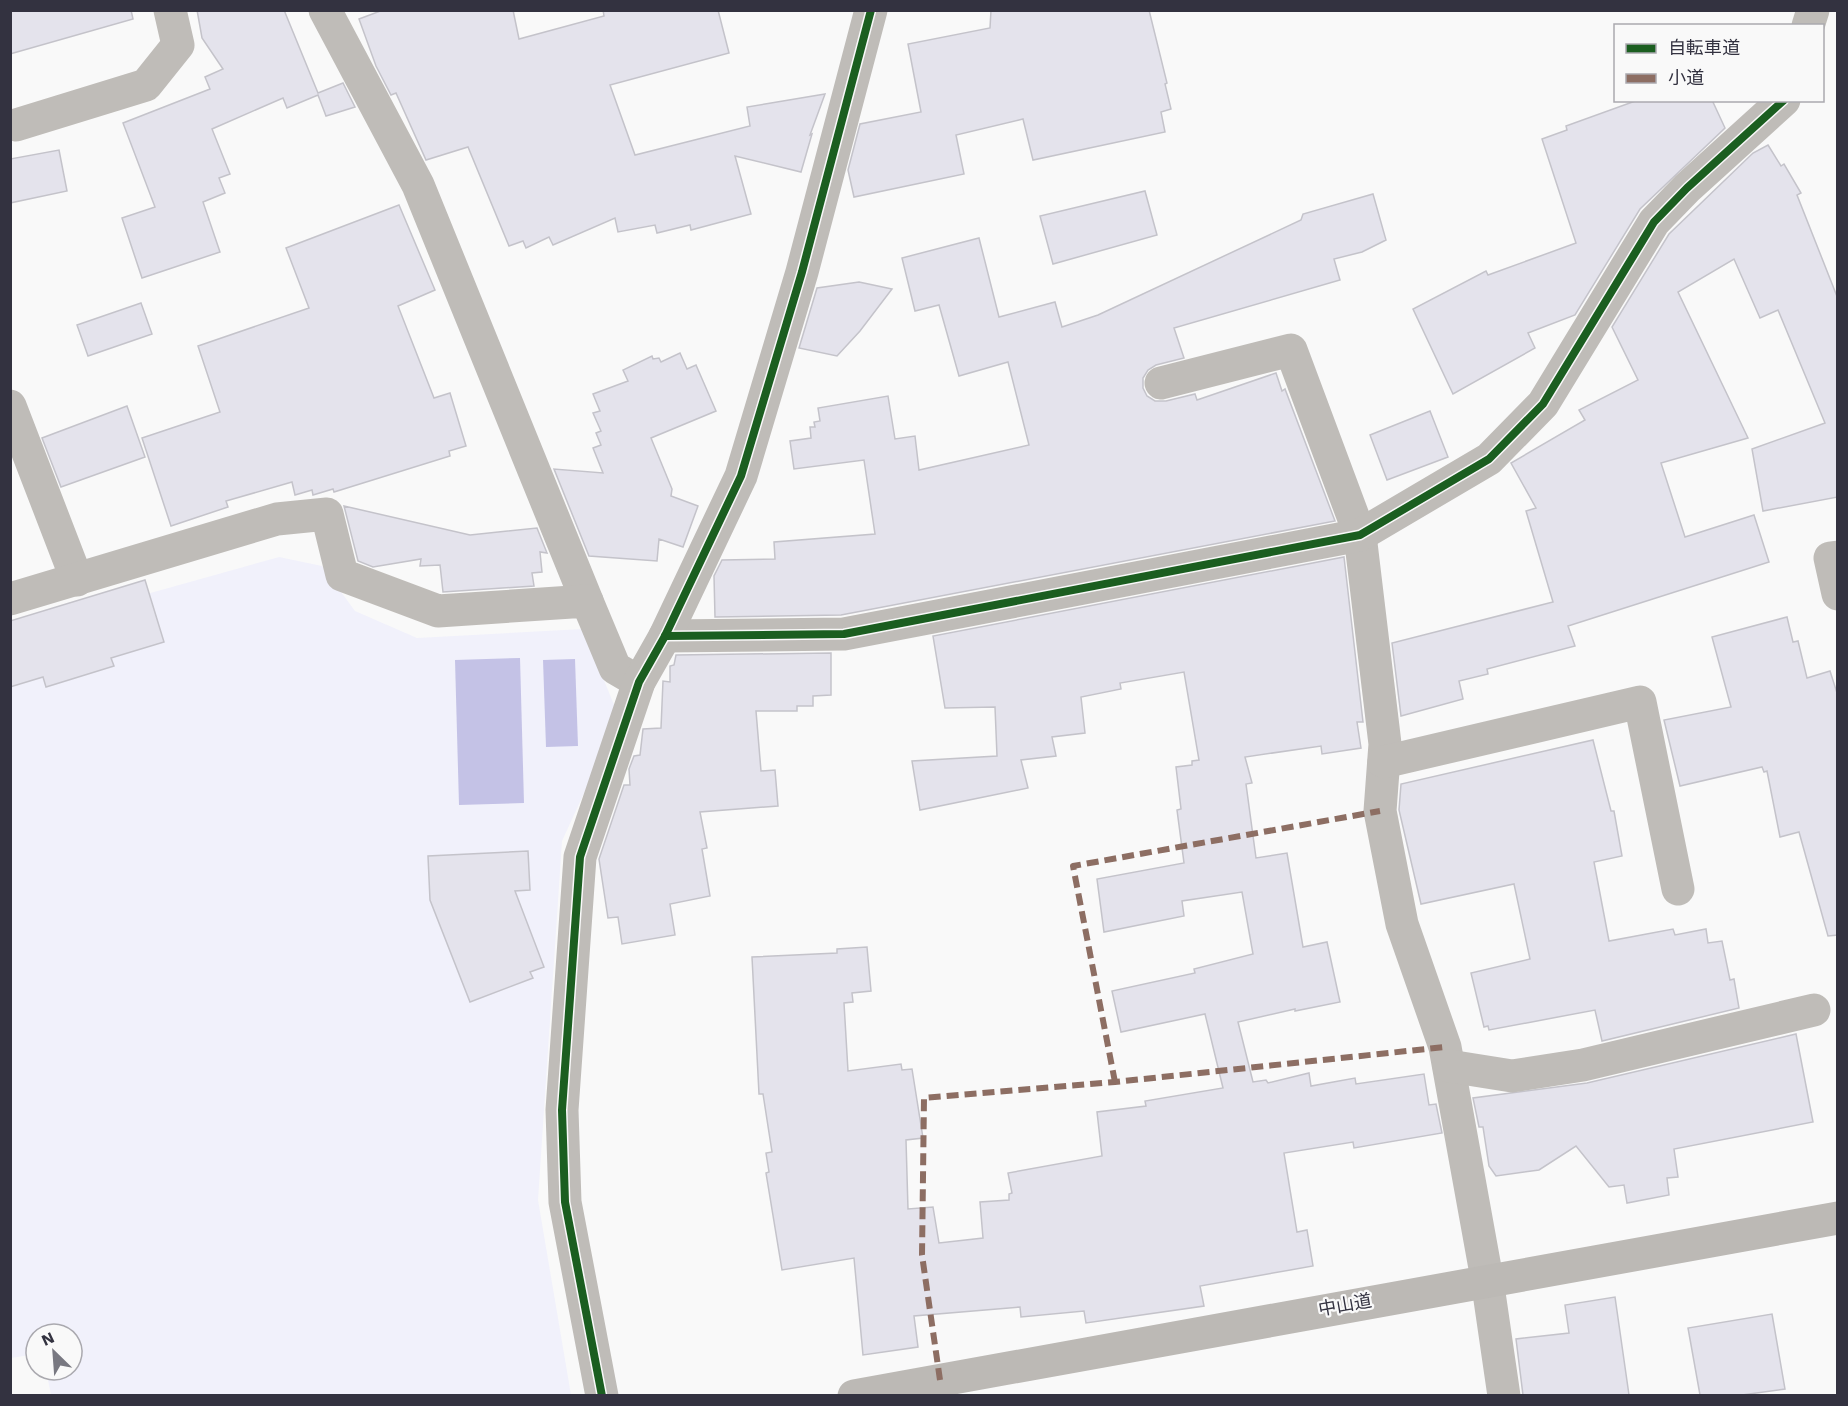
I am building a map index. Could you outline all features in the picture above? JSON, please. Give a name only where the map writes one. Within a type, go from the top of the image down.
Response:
[{"type":"highway","name":"中山道","points":[[854,1395],[1487,1279],[1838,1218]]},
{"type":"street","points":[[16,125],[146,85],[178,45],[170,10]]},
{"type":"street","points":[[324,10],[418,185],[615,668],[639,682]]},
{"type":"street","points":[[602,1395],[565,1202],[562,1110],[580,857],[639,682],[665,636],[741,476],[802,272],[872,10]]},
{"type":"street","points":[[665,636],[844,634],[1359,536],[1489,459],[1543,404],[1654,222],[1687,188],[1782,102]]},
{"type":"street","points":[[1161,383],[1291,350],[1359,536],[1385,744],[1380,810],[1402,924],[1445,1047],[1487,1279],[1504,1395]]},
{"type":"street","points":[[10,406],[76,580]]},
{"type":"street","points":[[10,599],[277,519],[327,514],[342,575],[438,611],[587,601]]},
{"type":"street","points":[[1834,557],[1838,594]]},
{"type":"street","points":[[1384,762],[1640,702],[1678,889]]},
{"type":"street","points":[[1449,1066],[1512,1076],[1583,1065],[1814,1010]]},
{"type":"shaded area","points":[[279,557],[322,566],[355,611],[417,638],[583,629],[619,717],[562,841],[538,1200],[571,1395],[51,1395],[48,1382],[84,1382],[84,1322],[24,1322],[24,1356],[11,1358],[11,632]]},
{"type":"water","points":[[520,658],[524,803],[459,805],[455,660]]},
{"type":"water","points":[[575,659],[578,746],[546,747],[543,660]]},
{"type":"building","points":[[10,10],[131,10],[133,19],[10,54]]},
{"type":"building","points":[[197,10],[284,10],[318,93],[343,83],[355,107],[326,116],[318,95],[287,108],[283,98],[212,129],[230,174],[219,178],[225,193],[203,202],[220,252],[142,278],[122,218],[155,207],[123,123],[210,89],[205,77],[223,69],[202,38]]},
{"type":"building","points":[[383,10],[513,10],[519,39],[604,16],[603,10],[718,10],[729,53],[610,85],[635,155],[750,126],[747,107],[825,94],[810,135],[812,134],[801,172],[735,156],[751,214],[691,230],[690,225],[657,233],[655,225],[618,232],[615,218],[553,245],[549,237],[526,248],[523,241],[509,246],[468,147],[426,160],[396,93],[391,95],[376,66],[359,19]]},
{"type":"building","points":[[991,10],[1149,10],[1171,109],[1161,112],[1165,132],[1033,160],[1023,119],[956,135],[964,174],[854,197],[848,170],[860,124],[921,112],[908,44],[990,28]]},
{"type":"building","points":[[1632,102],[1713,102],[1725,128],[1640,209],[1575,315],[1528,333],[1535,348],[1453,394],[1413,309],[1486,271],[1488,275],[1576,243],[1542,139],[1567,130],[1566,126]]},
{"type":"building","points":[[1768,145],[1781,166],[1784,164],[1801,193],[1797,195],[1838,299],[1838,497],[1763,511],[1752,449],[1825,423],[1778,310],[1760,318],[1734,259],[1678,292],[1748,438],[1661,463],[1685,537],[1754,515],[1769,562],[1568,626],[1575,646],[1487,669],[1488,674],[1459,681],[1463,699],[1401,716],[1392,643],[1553,602],[1526,511],[1536,508],[1511,463],[1585,420],[1579,410],[1638,380],[1612,327],[1669,234],[1753,153]]},
{"type":"building","points":[[59,150],[67,191],[10,203],[10,159]]},
{"type":"building","points":[[1145,191],[1157,235],[1053,264],[1040,216]]},
{"type":"building","points":[[1373,194],[1386,240],[1362,252],[1334,259],[1340,280],[1174,328],[1184,358],[1156,365],[1148,370],[1143,378],[1143,388],[1147,396],[1155,401],[1166,401],[1195,394],[1197,400],[1276,373],[1282,391],[1285,389],[1335,521],[841,615],[715,617],[714,576],[722,560],[775,559],[774,542],[875,534],[864,460],[794,469],[790,441],[811,438],[810,427],[815,427],[814,422],[820,421],[818,408],[888,396],[895,439],[915,436],[919,470],[1029,445],[1008,362],[959,376],[939,305],[915,311],[902,258],[979,238],[999,317],[1055,302],[1062,327],[1098,315],[1301,220],[1303,214]]},
{"type":"building","points":[[399,205],[435,290],[398,306],[434,398],[450,393],[466,446],[449,451],[450,456],[334,492],[333,489],[313,495],[312,490],[295,495],[292,482],[226,501],[228,507],[171,526],[142,438],[220,412],[198,346],[309,308],[286,248]]},
{"type":"building","points":[[859,282],[892,289],[860,331],[837,356],[799,348],[817,288]]},
{"type":"building","points":[[141,303],[152,334],[88,356],[77,325]]},
{"type":"building","points":[[680,353],[687,369],[696,365],[716,411],[651,438],[672,489],[671,496],[698,506],[683,547],[659,539],[657,561],[589,556],[554,469],[603,473],[593,448],[601,445],[596,433],[601,431],[593,413],[600,411],[593,394],[628,381],[623,370],[652,356],[653,359],[659,358],[661,362]]},
{"type":"building","points":[[127,406],[145,457],[61,487],[42,438]]},
{"type":"building","points":[[1430,411],[1448,457],[1387,480],[1370,435]]},
{"type":"building","points":[[344,506],[470,535],[537,528],[547,553],[540,552],[542,572],[532,573],[534,586],[443,592],[440,565],[420,566],[421,559],[373,567],[358,561]]},
{"type":"building","points":[[1344,557],[1363,722],[1357,722],[1361,748],[1322,754],[1321,746],[1245,757],[1252,783],[1246,784],[1256,858],[1287,853],[1303,947],[1327,942],[1340,1002],[1238,1022],[1253,1082],[1266,1080],[1268,1083],[1309,1073],[1311,1086],[1355,1078],[1356,1084],[1424,1074],[1429,1105],[1436,1104],[1442,1133],[1354,1148],[1353,1142],[1284,1153],[1297,1232],[1307,1230],[1313,1266],[1200,1286],[1204,1306],[1086,1323],[1084,1311],[1021,1317],[1020,1307],[914,1316],[918,1347],[863,1355],[854,1258],[782,1270],[766,1173],[769,1172],[766,1153],[772,1152],[763,1094],[759,1094],[752,957],[837,953],[837,949],[867,947],[871,991],[852,993],[853,1002],[844,1003],[848,1071],[901,1064],[902,1070],[912,1069],[923,1138],[906,1140],[908,1209],[933,1207],[939,1243],[983,1238],[980,1202],[1009,1200],[1009,1194],[1012,1193],[1008,1173],[1102,1156],[1097,1112],[1146,1106],[1145,1101],[1223,1088],[1205,1014],[1121,1032],[1112,991],[1195,973],[1194,969],[1253,954],[1242,892],[1182,901],[1184,916],[1104,932],[1097,879],[1184,863],[1177,810],[1181,809],[1176,767],[1192,765],[1192,761],[1199,760],[1184,672],[1120,683],[1121,689],[1081,697],[1085,733],[1052,737],[1056,756],[1021,760],[1028,788],[920,810],[912,761],[997,756],[995,707],[945,708],[933,636]]},
{"type":"building","points":[[145,580],[164,642],[111,658],[114,666],[46,687],[43,677],[10,687],[10,621]]},
{"type":"building","points":[[1787,617],[1793,642],[1798,641],[1807,678],[1830,671],[1838,696],[1838,935],[1828,936],[1799,832],[1780,837],[1767,771],[1764,772],[1762,767],[1680,786],[1664,720],[1731,707],[1712,637]]},
{"type":"building","points":[[831,653],[831,695],[813,696],[813,706],[797,706],[797,711],[756,711],[761,771],[775,770],[778,806],[700,812],[707,848],[702,849],[710,896],[670,904],[675,935],[622,944],[618,917],[608,918],[599,859],[624,785],[630,785],[629,769],[634,756],[640,755],[643,729],[661,728],[663,681],[670,682],[670,666],[674,665],[676,655]]},
{"type":"building","points":[[1593,740],[1611,811],[1614,811],[1622,856],[1594,862],[1609,941],[1673,929],[1675,935],[1706,929],[1708,943],[1722,941],[1730,980],[1734,979],[1739,1008],[1602,1041],[1595,1010],[1489,1030],[1488,1026],[1484,1027],[1471,973],[1530,959],[1514,884],[1421,904],[1399,810],[1401,784]]},
{"type":"building","points":[[528,851],[530,890],[515,891],[544,967],[530,972],[533,978],[470,1002],[430,900],[428,856]]},
{"type":"building","points":[[1796,1034],[1813,1122],[1674,1149],[1678,1177],[1667,1178],[1669,1195],[1627,1203],[1624,1185],[1609,1187],[1576,1146],[1539,1170],[1496,1176],[1489,1166],[1483,1127],[1479,1127],[1473,1098],[1587,1083]]},
{"type":"building","points":[[1615,1297],[1629,1395],[1523,1395],[1516,1339],[1569,1333],[1565,1305]]},
{"type":"building","points":[[1772,1314],[1785,1389],[1742,1395],[1700,1395],[1688,1328]]},
{"type":"marked path","points":[[1115,1082],[1073,866],[1380,811]]},
{"type":"marked path","points":[[940,1380],[922,1255],[924,1098],[1115,1082],[1445,1047]]},
{"type":"cycle path","points":[[602,1396],[565,1202],[562,1110],[580,857],[639,682],[665,636],[741,476],[802,272],[871,10]]},
{"type":"cycle path","points":[[665,636],[844,634],[1360,535],[1489,459],[1543,404],[1654,222],[1687,188],[1782,102]]}]
